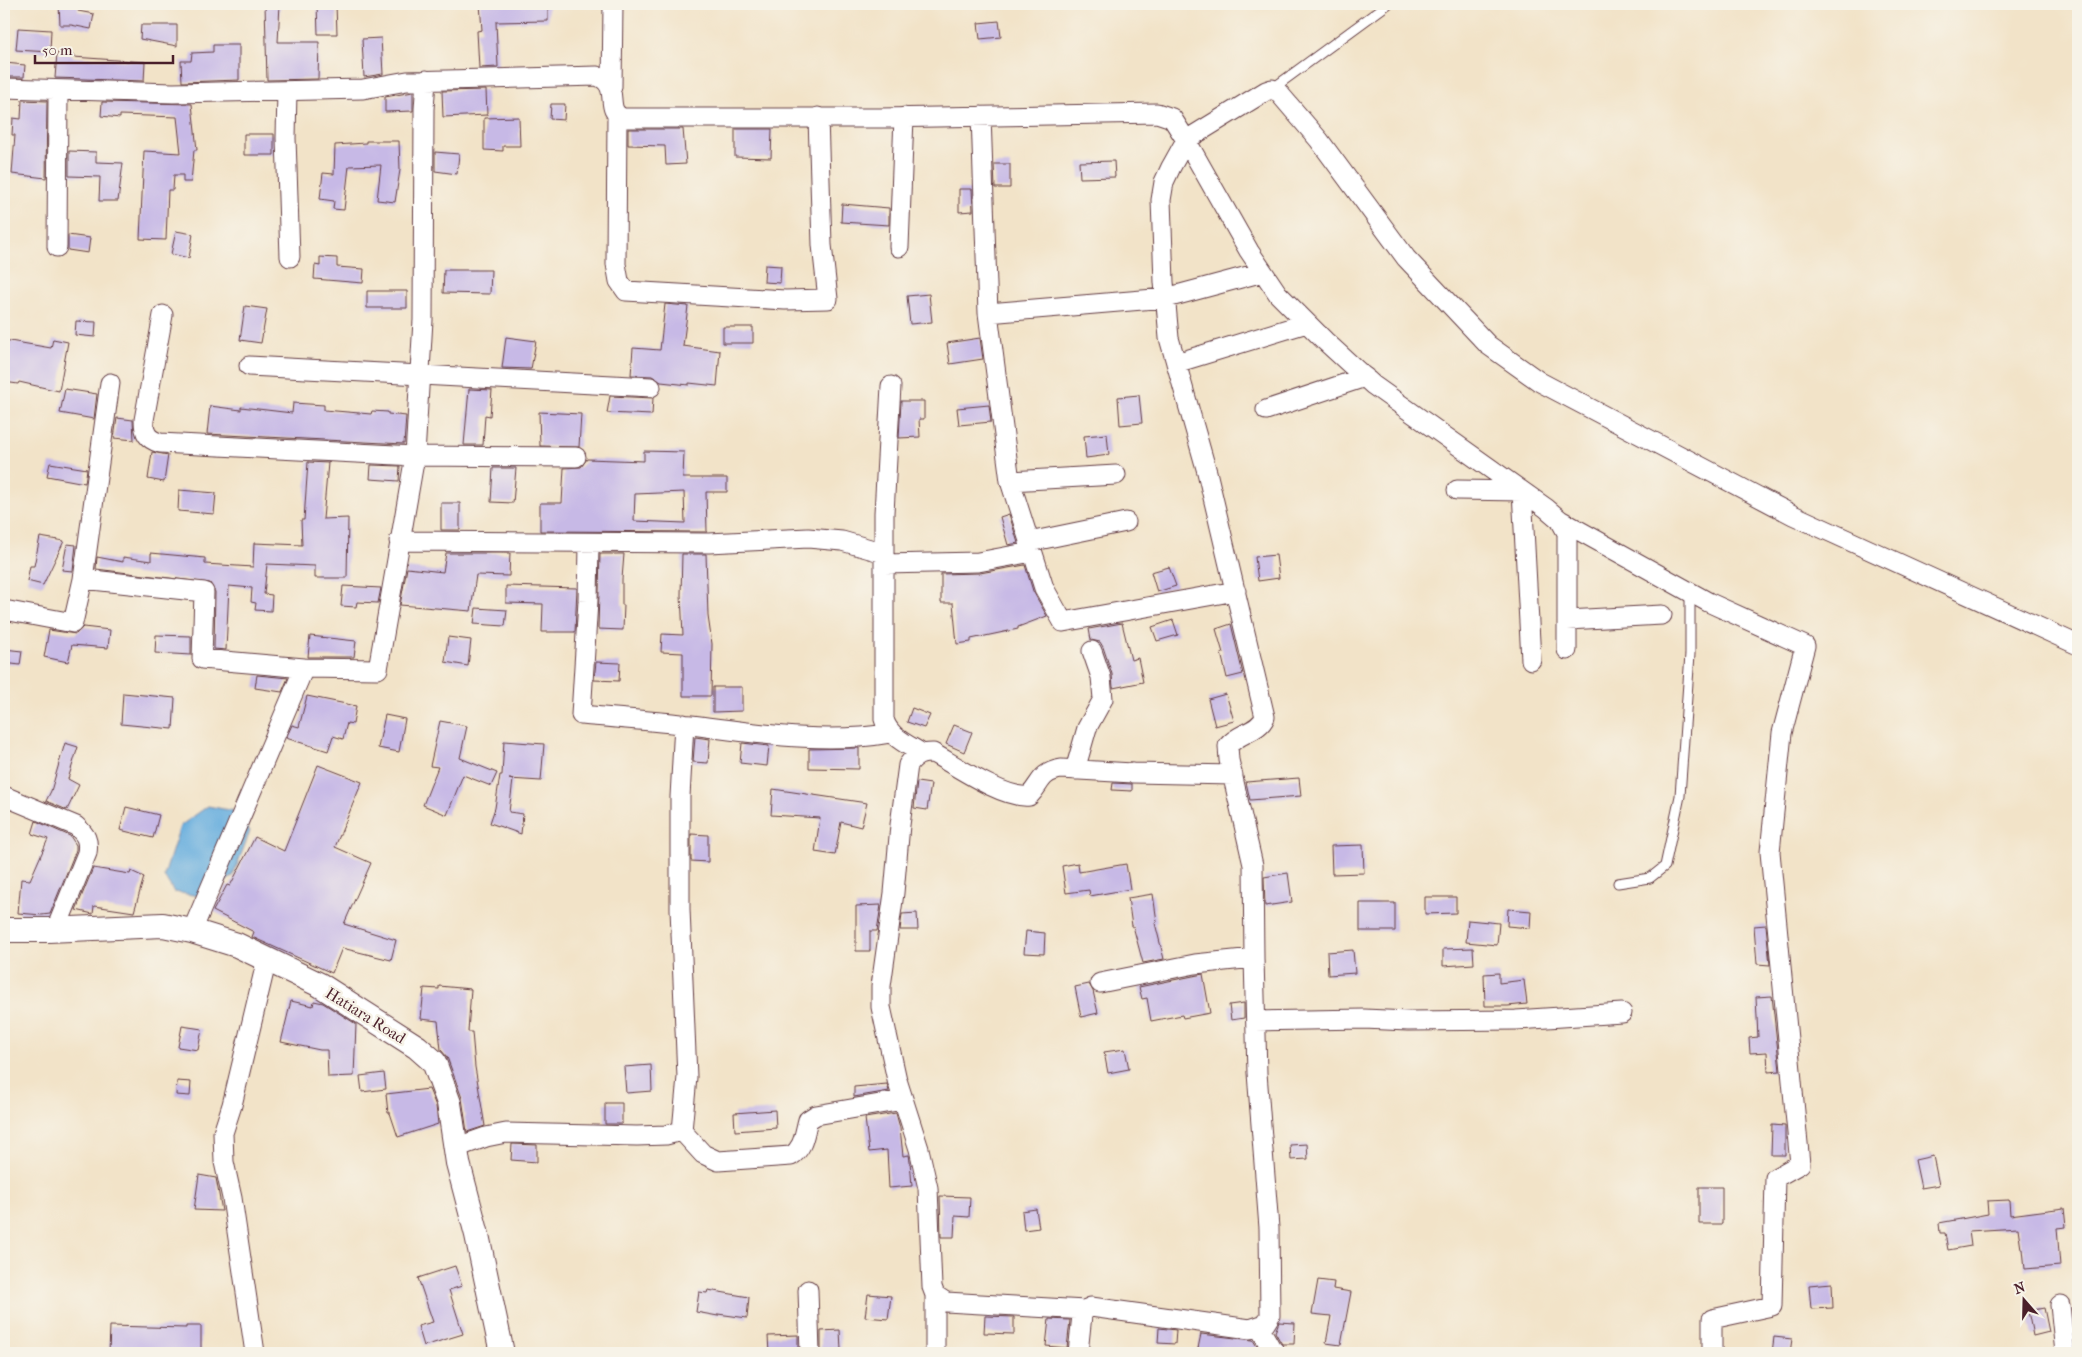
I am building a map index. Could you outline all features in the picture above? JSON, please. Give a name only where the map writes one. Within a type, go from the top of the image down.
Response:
[{"type":"street","points":[[613,4],[612,87],[613,108],[617,115],[616,264],[619,280],[626,291],[785,300],[828,299],[822,245],[818,117]]},
{"type":"street","points":[[4,88],[173,93],[287,91],[363,89],[407,81],[426,80],[598,76],[606,79],[612,87]]},
{"type":"street","points":[[82,579],[204,592],[202,659],[304,668],[378,669],[415,456],[423,311],[426,80]]},
{"type":"street","points":[[57,247],[58,90]]},
{"type":"street","points":[[287,91],[286,138],[290,257]]},
{"type":"street","points":[[935,1295],[946,1302],[1085,1310],[1091,1307],[1250,1329],[1266,1324],[1270,1316],[1269,1228],[1256,1021],[1253,865],[1228,746],[1234,739],[1262,724],[1265,717],[1207,472],[1169,338],[1162,200],[1164,182],[1171,167],[1190,138],[1264,94],[1284,98],[1300,120],[1319,140],[1406,258],[1488,345],[1540,382],[1793,515],[2078,645]]},
{"type":"street","points":[[617,115],[623,118],[904,117],[1157,113],[1172,118],[1190,138],[1224,208],[1278,294],[1365,378],[1560,520],[1690,592],[1805,646],[1782,733],[1770,852],[1800,1164],[1775,1178],[1772,1306],[1712,1319],[1712,1353]]},
{"type":"street","points":[[981,116],[988,312],[1010,481],[1044,588],[1062,622],[1236,591]]},
{"type":"street","points":[[899,248],[904,117]]},
{"type":"street","points":[[988,312],[1166,298],[1263,272]]},
{"type":"street","points":[[163,315],[144,420],[144,431],[150,439],[160,443],[415,456],[576,457]]},
{"type":"street","points":[[1176,363],[1307,323]]},
{"type":"street","points":[[249,366],[651,387]]},
{"type":"street","points":[[1266,410],[1365,378]]},
{"type":"street","points":[[4,610],[73,623],[82,579],[110,383]]},
{"type":"street","points":[[891,386],[884,558],[884,719],[886,727],[891,734],[921,754]]},
{"type":"street","points":[[1010,481],[1116,475]]},
{"type":"street","points":[[1457,490],[1522,491]]},
{"type":"street","points":[[1522,491],[1531,660]]},
{"type":"street","points":[[1560,520],[1567,533],[1567,650]]},
{"type":"street","points":[[400,541],[589,544],[710,543],[808,538],[842,541],[884,558],[978,562],[1126,522]]},
{"type":"street","points":[[589,544],[588,601],[581,715],[684,724],[775,736],[868,738],[891,734]]},
{"type":"street","points":[[1567,620],[1662,615]]},
{"type":"street","points":[[1075,770],[1087,728],[1103,699],[1101,677],[1092,651]]},
{"type":"street","points":[[192,931],[304,668]]},
{"type":"street","points":[[684,724],[680,797],[680,909],[687,1077],[682,1131],[702,1154],[718,1161],[791,1156],[798,1152],[802,1145],[808,1120],[816,1115],[903,1100]]},
{"type":"street","points":[[935,1353],[935,1295],[932,1287],[928,1188],[919,1149],[903,1100],[884,1026],[880,986],[894,893],[908,765],[912,758],[921,754],[933,753],[1006,793],[1020,797],[1029,796],[1042,776],[1050,771],[1061,769],[1233,775]]},
{"type":"street","points":[[4,796],[76,826],[84,833],[88,841],[87,853],[56,929]]},
{"type":"street","name":"Hatiara Road","points":[[4,930],[164,925],[192,931],[237,945],[320,985],[417,1047],[434,1062],[450,1103],[455,1148],[502,1353]]},
{"type":"street","points":[[1100,983],[1187,966],[1254,958]]},
{"type":"street","points":[[255,1353],[232,1198],[224,1162],[223,1133],[267,959]]},
{"type":"street","points":[[1256,1021],[1364,1019],[1408,1021],[1516,1020],[1622,1013]]},
{"type":"street","points":[[455,1148],[486,1137],[506,1133],[637,1136],[666,1135],[682,1131]]},
{"type":"street","points":[[808,1290],[810,1353]]},
{"type":"street","points":[[2060,1305],[2065,1353]]},
{"type":"street","points":[[1078,1353],[1080,1323],[1085,1310]]},
{"type":"street","points":[[1259,1327],[1272,1352]]},
{"type":"lane","points":[[1264,94],[1388,4]]},
{"type":"lane","points":[[1618,883],[1650,878],[1665,866],[1680,796],[1690,654],[1690,592]]},
{"type":"water","points":[[208,806],[234,811],[250,831],[233,876],[206,897],[174,892],[164,876],[180,826]]},
{"type":"building","points":[[59,4],[78,4],[78,11],[94,14],[91,29],[60,25]]},
{"type":"building","points":[[265,4],[280,4],[278,42],[319,42],[318,79],[267,80]]},
{"type":"building","points":[[317,4],[336,4],[337,34],[318,34]]},
{"type":"building","points":[[480,4],[548,4],[548,21],[496,22],[498,67],[479,68],[477,31],[482,30]]},
{"type":"building","points":[[999,21],[1001,37],[980,39],[978,23]]},
{"type":"building","points":[[141,25],[177,25],[177,46],[140,39]]},
{"type":"building","points":[[18,28],[51,30],[50,52],[16,50]]},
{"type":"building","points":[[381,38],[383,74],[364,77],[362,39]]},
{"type":"building","points":[[213,45],[239,45],[239,80],[182,82],[181,61],[191,61],[192,53],[213,52]]},
{"type":"building","points":[[57,53],[73,55],[73,57],[145,62],[144,81],[55,78]]},
{"type":"building","points":[[5,63],[25,65],[24,77],[4,77]]},
{"type":"building","points":[[486,90],[487,115],[443,117],[442,91]]},
{"type":"building","points":[[413,92],[413,111],[385,112],[385,97]]},
{"type":"building","points":[[22,100],[47,101],[46,178],[12,174],[15,135],[12,135],[13,118],[21,119]]},
{"type":"building","points":[[102,102],[192,104],[197,150],[194,150],[191,182],[183,182],[183,175],[174,175],[173,190],[168,190],[166,240],[140,239],[144,151],[181,153],[177,117],[120,115],[120,118],[101,116]]},
{"type":"building","points":[[551,104],[565,104],[564,120],[550,119]]},
{"type":"building","points":[[519,117],[520,146],[503,146],[503,151],[484,150],[484,118]]},
{"type":"building","points":[[628,129],[683,129],[686,164],[666,165],[665,146],[628,145]]},
{"type":"building","points":[[735,129],[772,129],[771,158],[735,157]]},
{"type":"building","points":[[244,134],[274,134],[274,155],[244,155]]},
{"type":"building","points":[[366,141],[399,141],[400,170],[395,202],[377,200],[381,165],[349,166],[344,210],[333,209],[334,201],[320,199],[323,173],[334,174],[335,145],[366,143]]},
{"type":"building","points":[[69,151],[96,152],[96,162],[123,163],[118,201],[99,201],[100,177],[69,176]]},
{"type":"building","points":[[435,152],[459,154],[457,174],[435,171]]},
{"type":"building","points":[[1114,161],[1115,177],[1080,178],[1079,162]]},
{"type":"building","points":[[994,164],[1010,164],[1010,188],[995,188]]},
{"type":"building","points":[[959,189],[972,189],[973,211],[959,212]]},
{"type":"building","points":[[842,204],[889,208],[889,225],[841,222]]},
{"type":"building","points":[[176,231],[193,234],[189,258],[171,254]]},
{"type":"building","points":[[68,235],[90,238],[88,253],[68,250]]},
{"type":"building","points":[[320,257],[337,258],[337,267],[364,269],[363,283],[314,279],[315,265],[320,266]]},
{"type":"building","points":[[765,265],[781,266],[780,283],[764,282]]},
{"type":"building","points":[[444,270],[491,270],[490,294],[443,293]]},
{"type":"building","points":[[367,291],[407,291],[407,308],[367,308]]},
{"type":"building","points":[[929,294],[932,322],[910,324],[907,296]]},
{"type":"building","points":[[665,304],[688,306],[683,346],[720,351],[717,386],[661,382],[652,376],[631,375],[633,348],[660,350]]},
{"type":"building","points":[[245,306],[267,309],[261,343],[240,340]]},
{"type":"building","points":[[76,321],[96,322],[95,337],[75,335]]},
{"type":"building","points":[[723,327],[753,327],[753,343],[723,343]]},
{"type":"building","points":[[506,337],[536,341],[531,369],[502,368]]},
{"type":"building","points":[[980,338],[983,359],[950,364],[947,343]]},
{"type":"building","points":[[53,339],[68,342],[59,391],[19,382],[18,384],[4,382],[4,340],[51,348]]},
{"type":"building","points":[[65,389],[97,394],[94,419],[60,413]]},
{"type":"building","points":[[469,389],[492,390],[490,416],[485,415],[483,445],[464,445]]},
{"type":"building","points":[[1139,395],[1142,423],[1120,425],[1118,397]]},
{"type":"building","points":[[610,396],[653,398],[652,415],[607,413]]},
{"type":"building","points":[[901,401],[924,401],[924,419],[919,419],[920,437],[899,438]]},
{"type":"building","points":[[293,403],[324,405],[324,410],[371,414],[372,411],[388,412],[388,414],[406,416],[404,444],[207,434],[210,406],[241,410],[241,407],[292,413]]},
{"type":"building","points":[[989,405],[991,422],[959,425],[957,408]]},
{"type":"building","points":[[539,412],[581,414],[579,447],[540,446]]},
{"type":"building","points":[[117,418],[133,420],[134,440],[114,438]]},
{"type":"building","points":[[1107,434],[1109,455],[1086,458],[1084,436]]},
{"type":"building","points":[[644,451],[684,452],[683,478],[727,478],[727,492],[706,492],[707,532],[540,531],[540,503],[562,503],[564,468],[581,467],[587,459],[644,461]],"holes":[[[684,492],[685,523],[634,521],[635,494]]]},
{"type":"building","points":[[152,452],[168,455],[164,482],[148,479]]},
{"type":"building","points":[[308,462],[328,463],[323,519],[348,518],[347,578],[315,578],[315,566],[267,564],[264,594],[272,595],[271,611],[255,610],[256,603],[251,602],[252,588],[229,586],[226,650],[214,649],[215,592],[210,583],[96,569],[97,557],[123,562],[123,557],[151,561],[151,553],[205,558],[205,564],[253,567],[254,543],[302,545],[301,520],[304,520]]},
{"type":"building","points":[[50,463],[87,469],[85,483],[47,476]]},
{"type":"building","points":[[371,465],[400,466],[399,481],[370,479]]},
{"type":"building","points":[[493,468],[516,468],[513,503],[491,502]]},
{"type":"building","points":[[179,490],[216,493],[214,514],[178,511]]},
{"type":"building","points":[[441,503],[460,503],[460,530],[441,530]]},
{"type":"building","points":[[1009,514],[1018,543],[1008,545],[1000,517]]},
{"type":"building","points":[[40,537],[64,541],[43,585],[27,581],[30,566],[34,566]]},
{"type":"building","points":[[67,544],[76,545],[73,571],[62,570]]},
{"type":"building","points":[[446,553],[510,553],[509,576],[476,575],[471,611],[400,605],[407,568],[443,572]]},
{"type":"building","points":[[600,554],[624,554],[622,579],[623,630],[598,629]]},
{"type":"building","points":[[682,554],[706,554],[708,616],[712,644],[711,696],[683,696],[683,653],[661,652],[662,634],[683,635],[681,595]]},
{"type":"building","points":[[1276,555],[1279,578],[1258,581],[1255,557]]},
{"type":"building","points":[[1025,565],[1033,591],[1047,616],[1018,627],[1018,629],[971,639],[971,642],[957,644],[953,603],[941,603],[941,574],[980,573]]},
{"type":"building","points":[[1169,567],[1176,586],[1157,592],[1151,572]]},
{"type":"building","points":[[343,586],[381,588],[378,603],[357,602],[356,607],[341,606]]},
{"type":"building","points":[[506,586],[577,588],[575,632],[542,632],[543,604],[506,603]]},
{"type":"building","points":[[476,608],[507,610],[505,626],[474,624]]},
{"type":"building","points":[[1173,620],[1178,635],[1157,641],[1152,627]]},
{"type":"building","points":[[1122,623],[1131,660],[1138,658],[1143,682],[1113,688],[1112,674],[1103,647],[1100,642],[1091,640],[1089,629]]},
{"type":"building","points":[[1231,624],[1243,674],[1227,678],[1221,653],[1223,653],[1216,629]]},
{"type":"building","points":[[83,627],[110,630],[108,648],[72,645],[68,662],[44,657],[49,630],[76,634]]},
{"type":"building","points":[[156,635],[191,636],[191,655],[155,653]]},
{"type":"building","points":[[310,636],[356,641],[354,657],[308,657]]},
{"type":"building","points":[[448,637],[471,640],[468,666],[445,662]]},
{"type":"building","points":[[4,649],[22,651],[20,665],[4,663]]},
{"type":"building","points":[[596,662],[620,663],[619,681],[594,680]]},
{"type":"building","points":[[257,675],[288,678],[282,692],[255,688]]},
{"type":"building","points":[[713,687],[742,687],[742,711],[713,712]]},
{"type":"building","points":[[123,693],[175,698],[173,729],[121,724]]},
{"type":"building","points":[[1226,694],[1234,721],[1215,726],[1208,699]]},
{"type":"building","points":[[307,696],[356,706],[353,724],[347,723],[343,739],[333,736],[328,751],[286,738],[292,725],[299,727]]},
{"type":"building","points":[[912,708],[930,715],[924,728],[907,722]]},
{"type":"building","points":[[385,715],[405,719],[399,752],[378,748]]},
{"type":"building","points":[[440,721],[467,726],[460,758],[497,773],[491,786],[463,775],[447,815],[423,805],[438,767],[430,766]]},
{"type":"building","points":[[954,725],[972,732],[964,752],[946,744]]},
{"type":"building","points":[[695,737],[710,739],[708,763],[693,762]]},
{"type":"building","points":[[504,741],[544,744],[541,781],[509,779],[513,780],[509,812],[523,814],[521,834],[490,823],[495,808],[500,775],[502,775]]},
{"type":"building","points":[[65,743],[78,747],[68,779],[79,785],[67,810],[46,801],[51,791]]},
{"type":"building","points":[[742,743],[769,746],[767,766],[740,763]]},
{"type":"building","points":[[859,748],[859,769],[809,768],[809,749]]},
{"type":"building","points":[[318,765],[362,782],[335,847],[371,863],[344,924],[396,940],[391,960],[342,948],[332,973],[252,937],[254,932],[213,911],[227,885],[230,886],[255,837],[284,851]]},
{"type":"building","points":[[1299,778],[1301,796],[1250,800],[1246,782]]},
{"type":"building","points":[[917,782],[931,784],[927,810],[914,808]]},
{"type":"building","points":[[1113,783],[1132,784],[1132,791],[1112,790]]},
{"type":"building","points":[[773,789],[867,803],[861,827],[841,822],[835,855],[815,852],[820,818],[771,815]]},
{"type":"building","points":[[126,807],[159,815],[153,838],[120,830]]},
{"type":"building","points":[[36,821],[70,836],[76,845],[76,850],[50,914],[42,915],[18,913],[21,879],[30,880],[48,839],[32,834]]},
{"type":"building","points":[[691,834],[708,835],[708,862],[691,861]]},
{"type":"building","points":[[1363,845],[1364,873],[1332,874],[1331,846]]},
{"type":"building","points":[[1078,863],[1079,872],[1126,864],[1130,889],[1090,896],[1089,890],[1066,893],[1062,866]]},
{"type":"building","points":[[93,868],[130,874],[131,871],[144,877],[134,912],[94,906],[93,914],[76,910]]},
{"type":"building","points":[[1288,873],[1292,902],[1265,906],[1264,877]]},
{"type":"building","points":[[1153,894],[1157,922],[1155,923],[1164,959],[1143,963],[1132,926],[1128,898]]},
{"type":"building","points":[[1425,897],[1456,897],[1456,913],[1425,914]]},
{"type":"building","points":[[1360,903],[1395,903],[1395,931],[1360,931]]},
{"type":"building","points":[[881,905],[877,931],[870,931],[870,951],[856,951],[856,906]]},
{"type":"building","points":[[1508,909],[1531,911],[1530,928],[1507,926]]},
{"type":"building","points":[[917,913],[918,930],[900,930],[902,914]]},
{"type":"building","points":[[1468,920],[1499,923],[1497,945],[1466,942]]},
{"type":"building","points":[[1766,925],[1770,965],[1757,964],[1754,926]]},
{"type":"building","points":[[1026,931],[1045,933],[1044,954],[1024,953]]},
{"type":"building","points":[[1473,948],[1474,964],[1443,966],[1443,949]]},
{"type":"building","points":[[1353,950],[1355,973],[1328,975],[1327,952]]},
{"type":"building","points":[[1499,973],[1499,983],[1524,980],[1527,1004],[1485,1006],[1484,974]]},
{"type":"building","points":[[1203,974],[1210,1013],[1183,1018],[1182,1015],[1151,1021],[1147,998],[1142,999],[1139,987]]},
{"type":"building","points":[[1089,984],[1093,991],[1098,1013],[1081,1017],[1075,987]]},
{"type":"building","points":[[439,986],[471,989],[468,1032],[472,1032],[475,1067],[485,1126],[467,1132],[462,1098],[447,1057],[441,1050],[438,1021],[421,1019],[424,988],[439,989]]},
{"type":"building","points":[[1772,996],[1780,1071],[1768,1072],[1767,1052],[1750,1053],[1749,1038],[1758,1037],[1756,997]]},
{"type":"building","points":[[291,1001],[313,1006],[314,1001],[323,1003],[356,1024],[354,1076],[328,1077],[327,1050],[281,1042]]},
{"type":"building","points":[[1244,1003],[1244,1018],[1231,1020],[1229,1005]]},
{"type":"building","points":[[182,1026],[202,1029],[198,1050],[178,1047]]},
{"type":"building","points":[[1125,1049],[1129,1069],[1108,1073],[1104,1052]]},
{"type":"building","points":[[651,1065],[652,1091],[626,1093],[624,1067]]},
{"type":"building","points":[[384,1073],[386,1089],[362,1092],[360,1076]]},
{"type":"building","points":[[177,1081],[191,1082],[190,1096],[176,1095]]},
{"type":"building","points":[[887,1084],[889,1091],[854,1097],[854,1087]]},
{"type":"building","points":[[429,1089],[436,1106],[438,1124],[398,1137],[390,1113],[388,1113],[386,1094]]},
{"type":"building","points":[[605,1103],[622,1103],[622,1124],[605,1124]]},
{"type":"building","points":[[775,1110],[776,1128],[735,1131],[734,1113]]},
{"type":"building","points":[[896,1113],[900,1128],[903,1156],[909,1155],[912,1186],[889,1188],[887,1150],[869,1152],[865,1118]]},
{"type":"building","points":[[1772,1125],[1785,1126],[1785,1155],[1771,1155]]},
{"type":"building","points":[[512,1144],[537,1145],[537,1162],[511,1160]]},
{"type":"building","points":[[1307,1144],[1308,1159],[1291,1160],[1290,1145]]},
{"type":"building","points":[[1933,1156],[1939,1185],[1921,1188],[1915,1160]]},
{"type":"building","points":[[199,1175],[216,1178],[222,1211],[194,1210]]},
{"type":"building","points":[[1699,1187],[1722,1187],[1722,1224],[1699,1224]]},
{"type":"building","points":[[940,1196],[970,1197],[969,1217],[955,1216],[954,1237],[941,1237]]},
{"type":"building","points":[[2009,1200],[2010,1215],[2064,1208],[2066,1227],[2057,1228],[2060,1266],[2025,1269],[2018,1228],[1969,1231],[1971,1246],[1948,1250],[1945,1233],[1940,1233],[1939,1223],[1988,1214],[1987,1201]]},
{"type":"building","points":[[1036,1209],[1039,1228],[1024,1230],[1022,1211]]},
{"type":"building","points":[[455,1266],[462,1286],[449,1290],[463,1334],[424,1346],[418,1326],[433,1322],[418,1278]]},
{"type":"building","points":[[1318,1280],[1334,1282],[1333,1289],[1351,1292],[1341,1345],[1326,1343],[1331,1316],[1312,1314]]},
{"type":"building","points":[[1832,1283],[1833,1308],[1811,1309],[1809,1285]]},
{"type":"building","points":[[708,1290],[749,1297],[747,1318],[696,1312],[699,1292],[707,1293]]},
{"type":"building","points":[[868,1294],[891,1296],[888,1319],[865,1317]]},
{"type":"building","points":[[2044,1308],[2049,1332],[2033,1336],[2028,1311]]},
{"type":"building","points":[[985,1316],[1014,1317],[1014,1334],[984,1333]]},
{"type":"building","points":[[1049,1319],[1070,1320],[1067,1348],[1046,1346]]},
{"type":"building","points":[[1279,1322],[1295,1323],[1294,1344],[1282,1344],[1275,1332]]},
{"type":"building","points":[[110,1326],[186,1328],[186,1326],[201,1326],[201,1353],[109,1353]]},
{"type":"building","points":[[1159,1328],[1176,1330],[1175,1344],[1158,1343]]},
{"type":"building","points":[[840,1330],[841,1350],[821,1351],[821,1331]]},
{"type":"building","points":[[1201,1334],[1253,1340],[1261,1353],[1197,1353]]},
{"type":"building","points":[[798,1335],[798,1353],[769,1353],[768,1336]]},
{"type":"building","points":[[1774,1337],[1792,1339],[1790,1353],[1772,1353]]}]
